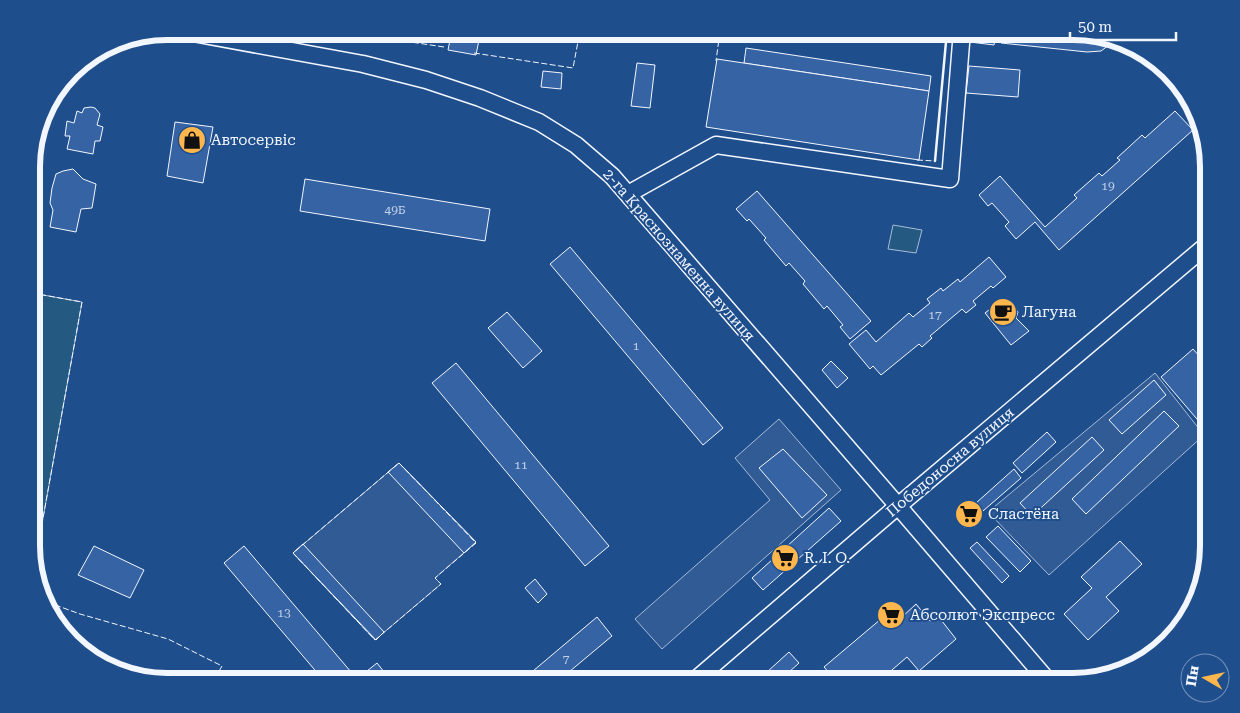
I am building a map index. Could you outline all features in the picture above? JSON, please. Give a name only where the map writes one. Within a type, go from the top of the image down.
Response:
[{"type":"street","name":"2-га Краснознаменна вулиця","points":[[232,40],[364,64],[426,80],[480,98],[538,122],[576,145],[612,176],[628,194],[1040,673]]},
{"type":"street","points":[[628,194],[716,145],[950,179],[961,40]]},
{"type":"street","name":"Победоносна вулиця","points":[[703,673],[1200,251]]},
{"type":"shaded area","points":[[893,225],[922,230],[916,253],[888,249]]},
{"type":"shaded area","points":[[40,294],[82,302],[40,535]]},
{"type":"shaded area","points":[[1155,373],[1200,430],[1200,439],[1049,575],[988,512]]},
{"type":"shaded area","points":[[779,419],[841,490],[662,649],[635,619],[770,500],[735,458]]},
{"type":"shaded area","points":[[399,463],[476,542],[435,578],[441,584],[375,640],[293,553]]},
{"type":"building","points":[[450,40],[479,40],[476,55],[448,50]]},
{"type":"building","points":[[970,40],[995,40],[994,45],[970,42]]},
{"type":"building","points":[[1001,40],[1073,40],[1109,45],[1101,51],[1087,52],[1001,43]]},
{"type":"building","points":[[746,48],[931,76],[929,91],[744,63]]},
{"type":"building","points":[[717,59],[929,91],[919,160],[706,127]]},
{"type":"building","points":[[637,63],[655,65],[650,108],[631,106]]},
{"type":"building","points":[[969,66],[1020,70],[1018,97],[966,93]]},
{"type":"building","points":[[543,71],[562,73],[561,89],[541,87]]},
{"type":"building","points":[[84,108],[95,108],[100,114],[97,125],[103,127],[100,141],[95,141],[93,154],[67,149],[70,136],[65,136],[67,121],[74,123],[77,111],[82,113]]},
{"type":"building","points":[[1175,111],[1193,130],[1059,250],[1035,222],[1016,239],[1005,226],[1009,222],[992,203],[988,206],[979,195],[1000,176],[1045,227],[1077,198],[1074,195],[1099,173],[1102,176],[1120,160],[1117,158],[1142,135],[1145,138]]},
{"type":"building","points":[[175,122],[213,127],[203,183],[167,176]]},
{"type":"building","points":[[73,169],[83,179],[96,184],[92,208],[81,209],[76,232],[50,227],[53,210],[50,203],[56,174]]},
{"type":"building","points":[[305,179],[490,209],[485,241],[300,211]]},
{"type":"building","points":[[757,191],[871,321],[850,339],[840,327],[843,325],[827,306],[824,309],[803,284],[805,281],[789,263],[786,266],[764,240],[766,238],[749,219],[747,221],[736,209]]},
{"type":"building","points":[[570,247],[723,428],[703,445],[550,264]]},
{"type":"building","points":[[989,257],[1006,277],[993,288],[991,286],[973,301],[976,305],[966,313],[962,309],[930,336],[932,338],[922,347],[919,344],[881,375],[873,366],[870,369],[849,344],[866,330],[876,342],[909,313],[913,317],[930,303],[927,299],[941,288],[943,291],[958,279],[960,282]]},
{"type":"building","points":[[1002,300],[1008,307],[1013,306],[1018,312],[1016,318],[1029,331],[1011,345],[985,313]]},
{"type":"building","points":[[507,312],[542,351],[523,368],[488,328]]},
{"type":"building","points":[[1193,349],[1200,357],[1200,423],[1161,377]]},
{"type":"building","points":[[831,361],[848,378],[837,388],[822,370]]},
{"type":"building","points":[[456,363],[609,546],[585,566],[432,383]]},
{"type":"building","points":[[1154,380],[1166,395],[1122,434],[1109,420]]},
{"type":"building","points":[[1164,411],[1179,426],[1086,514],[1072,499]]},
{"type":"building","points":[[1047,432],[1056,442],[1022,473],[1013,463]]},
{"type":"building","points":[[1092,437],[1104,450],[1032,516],[1020,503]]},
{"type":"building","points":[[783,449],[827,495],[802,518],[759,468]]},
{"type":"building","points":[[399,463],[476,542],[464,553],[388,472]]},
{"type":"building","points":[[1014,469],[1021,478],[983,511],[976,503]]},
{"type":"building","points":[[976,503],[983,511],[965,528],[957,519]]},
{"type":"building","points":[[829,508],[841,521],[763,590],[752,578]]},
{"type":"building","points":[[998,526],[1031,561],[1020,572],[986,537]]},
{"type":"building","points":[[1120,541],[1142,564],[1106,597],[1119,611],[1088,640],[1064,614],[1092,588],[1081,577]]},
{"type":"building","points":[[977,542],[1009,576],[1002,583],[970,548]]},
{"type":"building","points":[[303,544],[384,632],[376,640],[293,553]]},
{"type":"building","points":[[94,546],[144,570],[130,598],[78,575]]},
{"type":"building","points":[[244,546],[352,673],[317,673],[224,563]]},
{"type":"building","points":[[535,579],[547,594],[538,603],[525,588]]},
{"type":"building","points":[[916,604],[930,621],[938,616],[956,639],[919,671],[907,657],[888,673],[829,673],[824,667],[894,608],[901,618]]},
{"type":"building","points":[[597,617],[612,636],[568,673],[531,673]]},
{"type":"building","points":[[789,652],[799,663],[788,673],[766,673]]},
{"type":"building","points":[[377,663],[385,673],[364,673]]},
{"type":"fence","points":[[397,40],[444,47]]},
{"type":"fence","points":[[474,53],[573,68],[578,40]]},
{"type":"fence","points":[[716,61],[719,40]]},
{"type":"fence","points":[[917,160],[935,161]]},
{"type":"fence","points":[[40,294],[82,302],[40,535]]},
{"type":"fence","points":[[399,463],[476,543],[435,578],[441,584],[375,640],[293,553],[399,463]]},
{"type":"fence","points":[[54,605],[80,614],[168,639],[222,666],[218,673]]},
{"type":"wall","points":[[935,161],[946,40]]},
{"type":"place","name":"Автосервіс","points":[[192,140]]},
{"type":"place","name":"Лагуна","points":[[1003,312]]},
{"type":"place","name":"Сластёна","points":[[969,514]]},
{"type":"place","name":"R. I. O.","points":[[785,558]]},
{"type":"place","name":"Абсолют Экспресс","points":[[891,615]]}]
